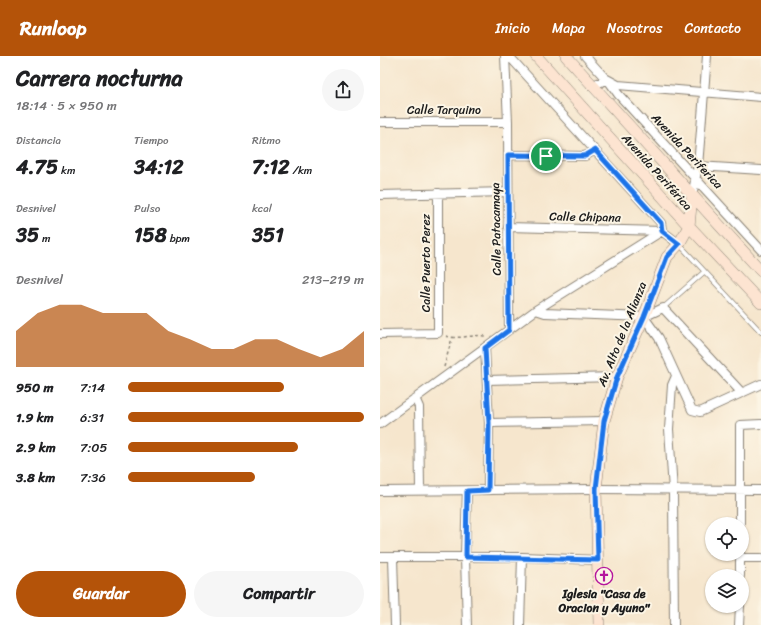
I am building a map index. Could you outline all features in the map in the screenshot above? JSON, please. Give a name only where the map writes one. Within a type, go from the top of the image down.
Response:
[{"type":"street","name":"Calle Patacamaya","points":[[505,56],[508,122],[507,192],[509,330]]},
{"type":"street","points":[[509,56],[661,223],[662,231],[679,244]]},
{"type":"street","name":"Avenida Periférica","points":[[536,56],[688,226],[761,303]]},
{"type":"street","name":"Avenida Periférica","points":[[566,56],[761,271]]},
{"type":"street","name":"Avenida Periferica","points":[[585,56],[761,250]]},
{"type":"street","points":[[692,196],[698,166],[707,56]]},
{"type":"street","points":[[591,84],[608,80],[624,86],[704,91],[761,97]]},
{"type":"street","name":"Calle Tarquino","points":[[380,122],[508,122]]},
{"type":"street","points":[[508,155],[585,156],[595,150]]},
{"type":"street","points":[[698,166],[761,170]]},
{"type":"street","points":[[380,195],[507,192]]},
{"type":"street","name":"Calle Puerto Perez","points":[[380,334],[438,334],[438,193]]},
{"type":"street","name":"Av. Alto de la Alianza","points":[[599,625],[596,489],[604,421],[617,377],[644,317],[667,257],[679,244],[688,226],[692,196]]},
{"type":"street","name":"Calle Chipana","points":[[508,227],[662,231]]},
{"type":"street","points":[[380,424],[536,310],[662,231]]},
{"type":"street","points":[[536,310],[545,313],[644,317],[663,308],[742,393]]},
{"type":"street","points":[[644,317],[659,338],[690,407],[694,411],[700,412],[761,384]]},
{"type":"street","points":[[485,348],[489,423],[488,490]]},
{"type":"street","points":[[674,625],[673,491],[669,429],[672,385],[676,376]]},
{"type":"street","points":[[487,380],[617,377]]},
{"type":"street","points":[[415,398],[419,407],[420,490]]},
{"type":"street","points":[[489,423],[604,421]]},
{"type":"street","points":[[740,517],[740,424],[761,424]]},
{"type":"street","points":[[380,491],[596,489],[673,491],[761,490]]},
{"type":"street","points":[[467,491],[467,625]]},
{"type":"street","points":[[380,557],[522,557],[598,560]]},
{"type":"street","points":[[393,557],[395,625]]},
{"type":"street","points":[[520,625],[522,557]]},
{"type":"street","points":[[749,557],[761,558]]},
{"type":"street","points":[[739,625],[740,613]]},
{"type":"lane","points":[[679,244],[761,332]]},
{"type":"lane","points":[[663,308],[704,272]]},
{"type":"path","points":[[442,379],[452,338],[481,336],[497,339]]},
{"type":"place","name":"Iglesia \"Casa de Oracion y Ayuno\"","points":[[604,576]]},
{"type":"route","points":[[595,150],[661,223],[662,231],[666,232],[679,244],[667,257],[644,317],[610,396],[604,421],[596,489],[598,560],[522,557],[466,557],[467,491],[488,490],[489,423],[485,348],[509,330],[507,192],[508,155],[546,156],[585,156],[595,150]]}]
